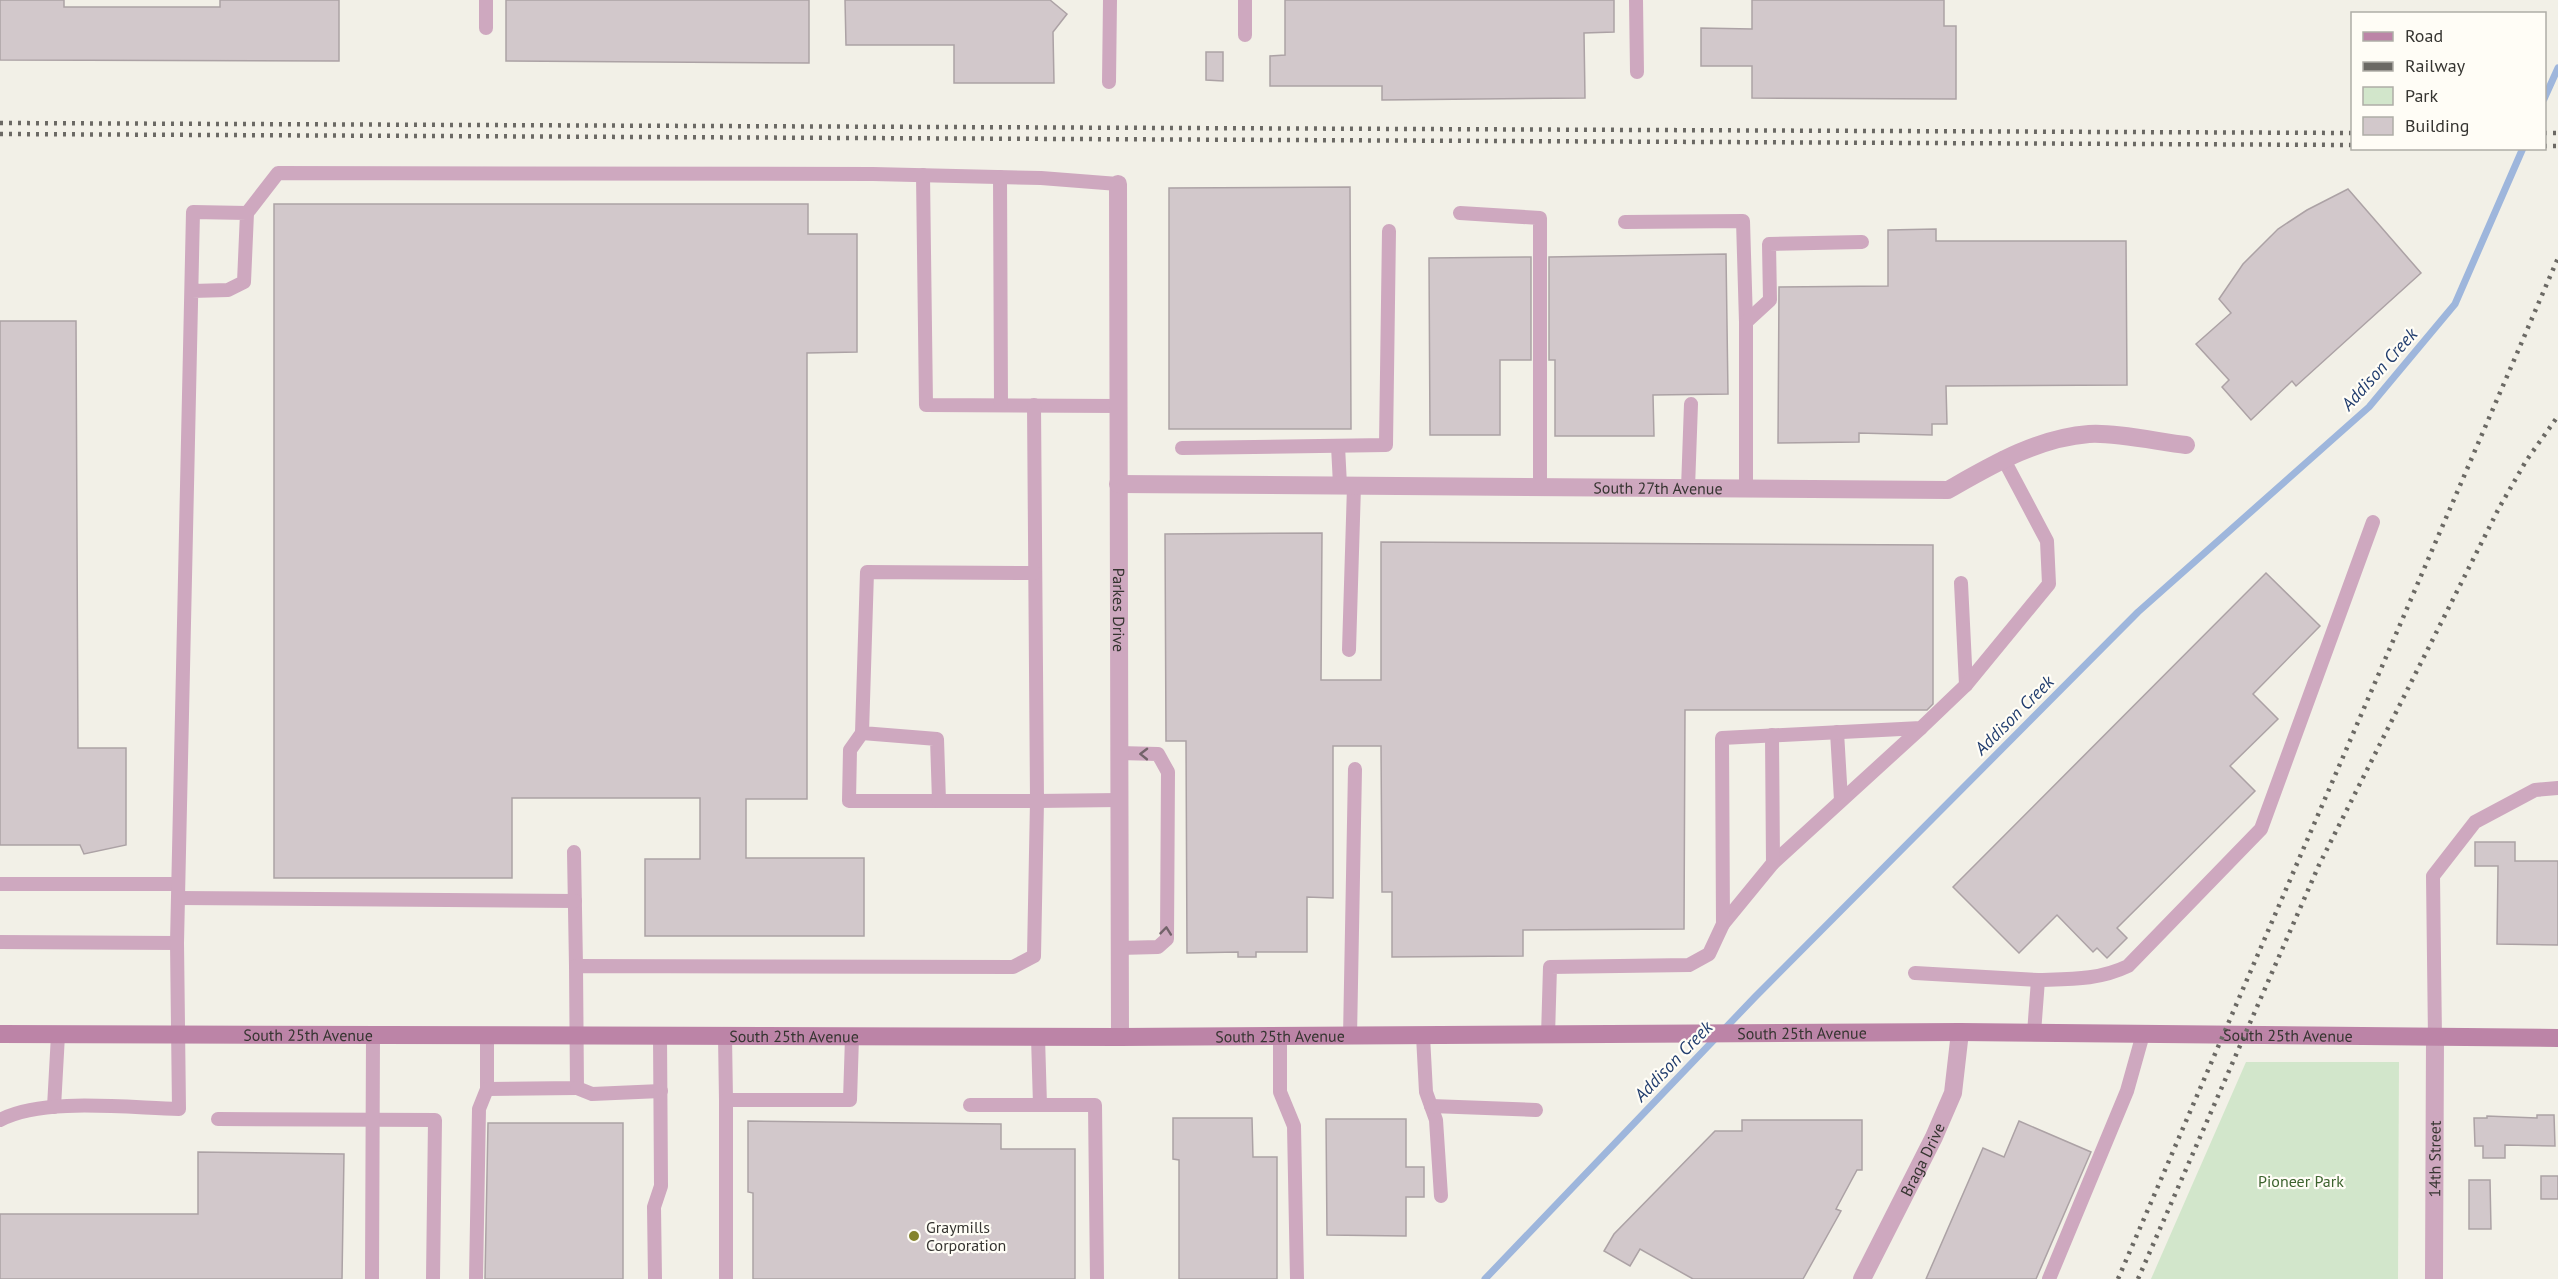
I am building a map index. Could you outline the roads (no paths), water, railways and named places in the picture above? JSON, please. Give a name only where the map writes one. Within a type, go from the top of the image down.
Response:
[{"type":"main road","name":"South 25th Avenue","points":[[0,1034],[1280,1037],[1960,1032],[2558,1038]]},
{"type":"street","name":"Parkes Drive","points":[[1118,184],[1120,1037]]},
{"type":"street","name":"South 27th Avenue","points":[[1118,484],[1948,490],[2002,458],[2047,442],[2090,434],[2186,445]]},
{"type":"street","name":"Braga Drive","points":[[1862,1279],[1934,1137],[1953,1093],[1960,1032]]},
{"type":"street","name":"14th Street","points":[[2434,1279],[2435,1038]]},
{"type":"lane","points":[[486,0],[486,28]]},
{"type":"lane","points":[[1109,82],[1110,0]]},
{"type":"lane","points":[[1245,0],[1245,35]]},
{"type":"lane","points":[[1636,0],[1637,72]]},
{"type":"lane","points":[[192,291],[228,290],[244,282],[247,213],[278,173],[923,175],[1118,184]]},
{"type":"lane","points":[[923,175],[926,405],[1118,406]]},
{"type":"lane","points":[[1000,177],[1001,405]]},
{"type":"lane","points":[[0,1120],[14,1112],[54,1107],[179,1108],[177,943],[193,212],[247,213]]},
{"type":"lane","points":[[1460,213],[1540,218],[1540,487]]},
{"type":"lane","points":[[1625,222],[1743,221],[1746,322],[1746,488]]},
{"type":"lane","points":[[1182,448],[1386,445],[1389,231]]},
{"type":"lane","points":[[1746,322],[1770,300],[1769,244],[1862,242]]},
{"type":"lane","points":[[1688,488],[1691,404]]},
{"type":"lane","points":[[576,966],[1013,967],[1034,956],[1036,801],[1034,405]]},
{"type":"lane","points":[[1338,446],[1347,486],[1349,650]]},
{"type":"lane","points":[[1548,1036],[1550,967],[1689,965],[1709,954],[1723,924],[1773,863],[1966,685],[2049,584],[2047,541],[2002,458]]},
{"type":"lane","points":[[1915,973],[2038,980],[2099,977],[2128,966],[2261,829],[2373,522]]},
{"type":"lane","points":[[1035,573],[867,572],[862,733],[850,750],[849,801],[1119,800]]},
{"type":"lane","points":[[1961,583],[1966,685]]},
{"type":"lane","points":[[1723,924],[1722,738],[1921,728]]},
{"type":"lane","points":[[1837,732],[1841,800]]},
{"type":"lane","points":[[862,733],[937,739],[939,801]]},
{"type":"lane","points":[[1772,735],[1773,863]]},
{"type":"lane","points":[[1119,753],[1158,754],[1168,772],[1167,939],[1158,947],[1119,948]]},
{"type":"lane","points":[[1350,1036],[1355,769]]},
{"type":"lane","points":[[2435,1038],[2433,876],[2475,822],[2535,790],[2558,788]]},
{"type":"lane","points":[[574,852],[578,1088]]},
{"type":"lane","points":[[0,884],[575,901]]},
{"type":"lane","points":[[0,942],[177,943]]},
{"type":"lane","points":[[2034,1033],[2038,980]]},
{"type":"lane","points":[[54,1107],[58,1035]]},
{"type":"lane","points":[[372,1279],[374,1035]]},
{"type":"lane","points":[[2049,1279],[2127,1091],[2143,1035]]},
{"type":"lane","points":[[476,1279],[479,1109],[487,1089],[487,1036]]},
{"type":"lane","points":[[655,1279],[654,1207],[661,1186],[660,1036]]},
{"type":"lane","points":[[724,1036],[726,1279]]},
{"type":"lane","points":[[1423,1036],[1426,1092],[1436,1120],[1441,1196]]},
{"type":"lane","points":[[726,1100],[850,1100],[852,1037]]},
{"type":"lane","points":[[1038,1037],[1040,1105]]},
{"type":"lane","points":[[1280,1037],[1280,1092],[1294,1126],[1297,1279]]},
{"type":"lane","points":[[487,1089],[578,1088],[592,1094],[661,1091]]},
{"type":"lane","points":[[970,1105],[1095,1105],[1097,1279]]},
{"type":"lane","points":[[1431,1106],[1536,1110]]},
{"type":"lane","points":[[218,1119],[435,1120],[433,1279]]},
{"type":"waterway","name":"Addison Creek","points":[[2546,95],[2558,68]]},
{"type":"waterway","name":"Addison Creek","points":[[1485,1279],[1755,997],[2138,612],[2369,407],[2455,304],[2522,150]]},
{"type":"railway","points":[[0,123],[2351,133]]},
{"type":"railway","points":[[2546,133],[2558,133]]},
{"type":"railway","points":[[0,134],[2351,145]]},
{"type":"railway","points":[[2546,146],[2558,146]]},
{"type":"railway","points":[[2118,1279],[2558,258]]},
{"type":"railway","points":[[2138,1279],[2319,865],[2499,508],[2526,461],[2558,416]]},
{"type":"place","name":"Graymills Corporation","points":[[914,1236]]},
{"type":"park label","name":"Pioneer Park","points":[[2301,1181]]}]
